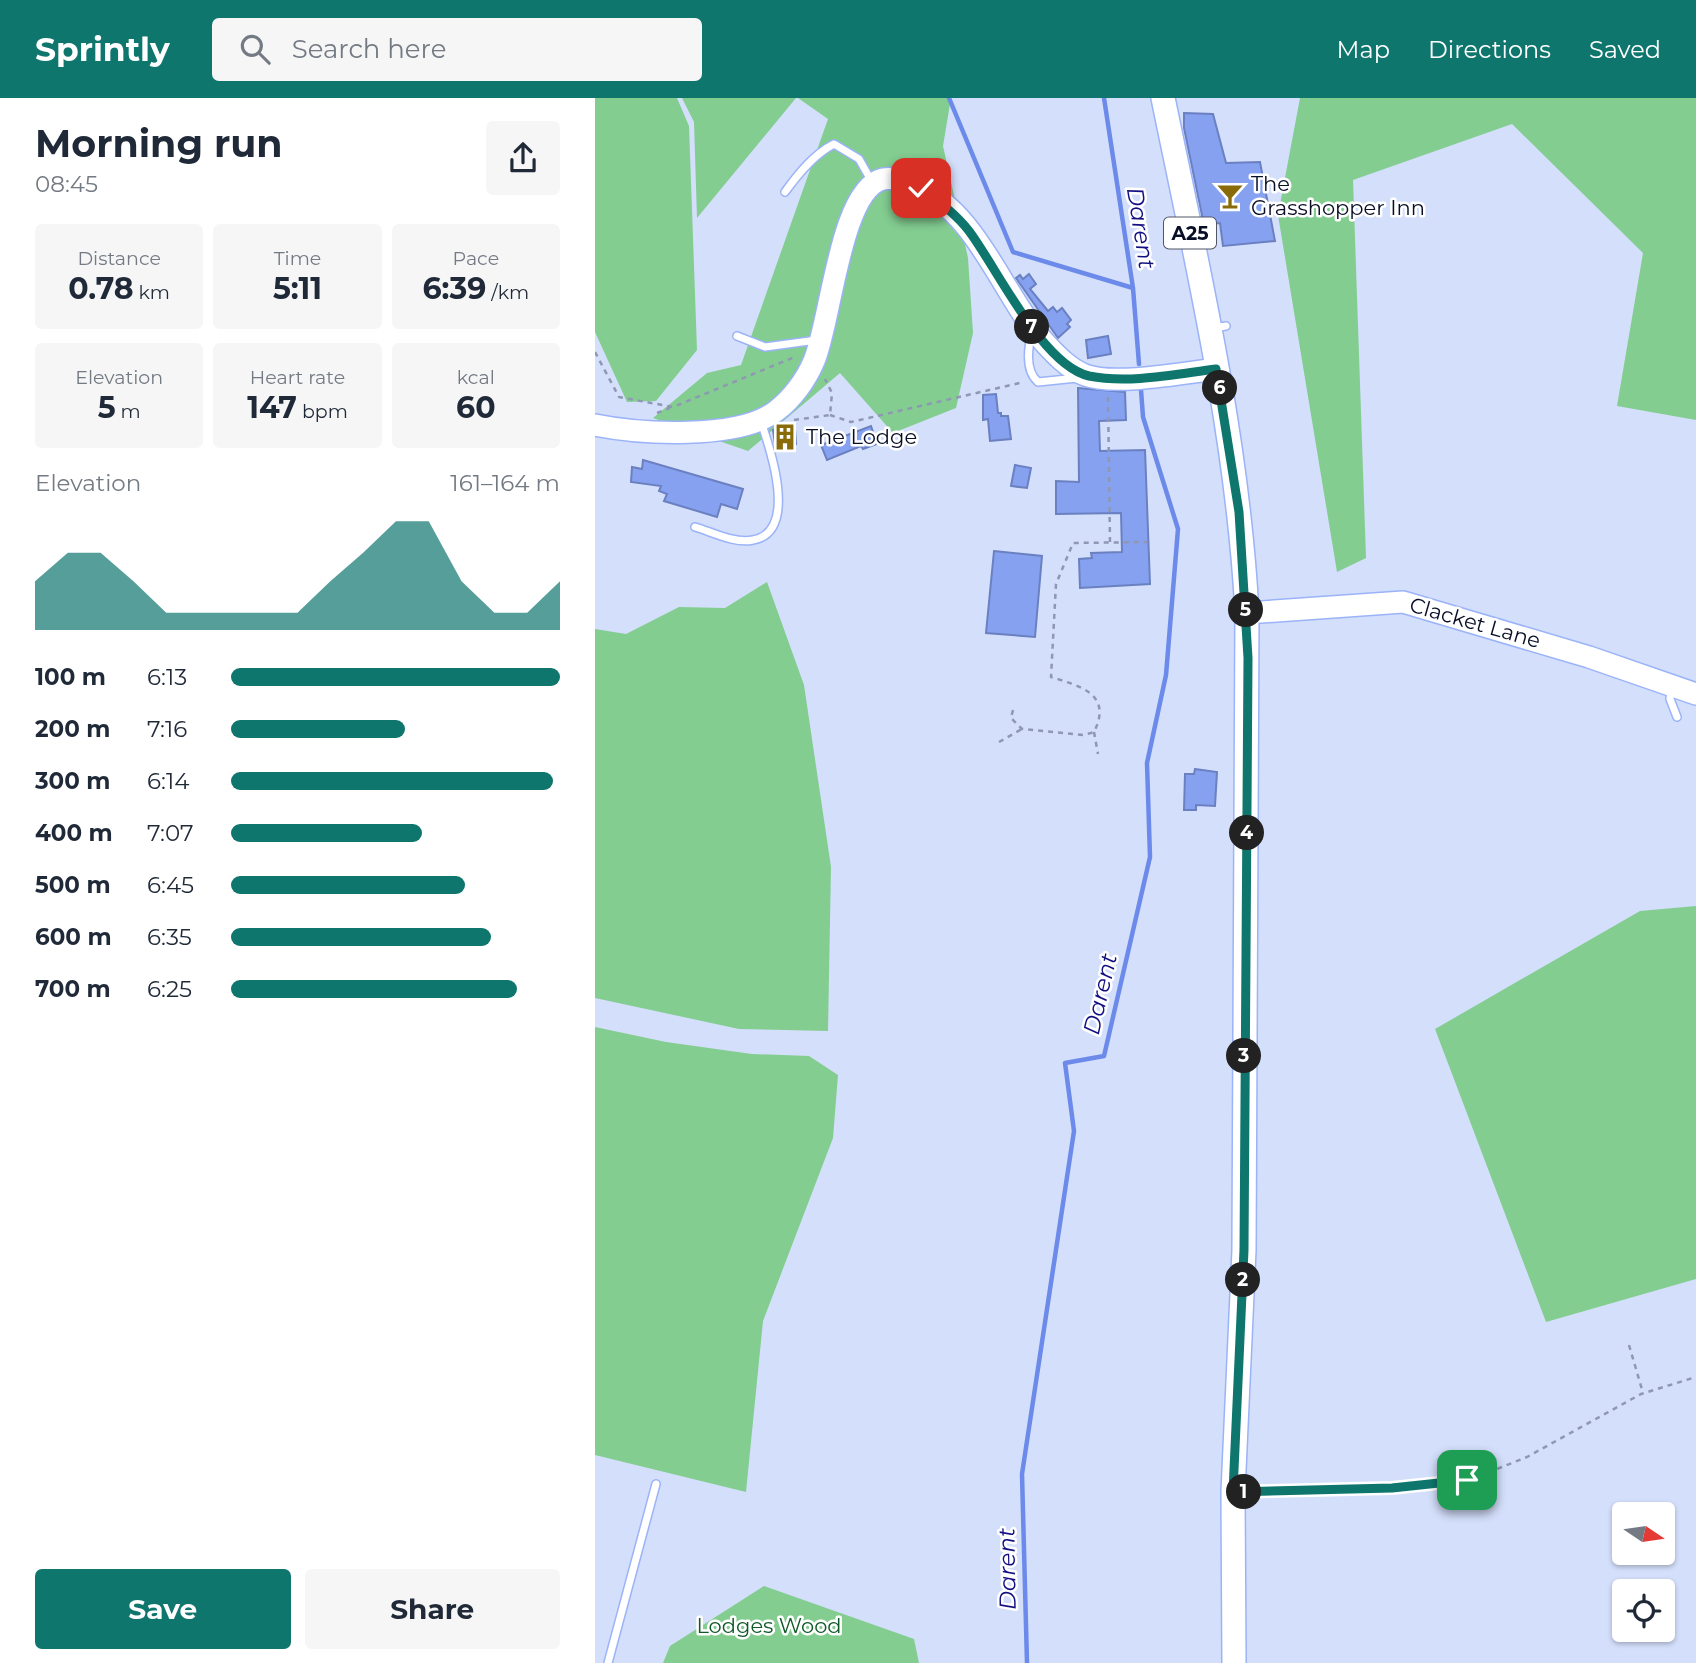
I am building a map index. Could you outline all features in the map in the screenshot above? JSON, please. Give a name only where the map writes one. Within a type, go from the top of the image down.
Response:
[{"type":"main road","name":"A25","points":[[1163,98],[1218,327],[1216,369],[1239,512],[1247,613],[1244,1250],[1233,1492],[1234,1663]]},
{"type":"street","points":[[595,425],[706,433],[760,419],[774,412],[804,381],[820,343],[847,223],[860,197],[873,183],[886,178],[921,188],[944,205],[968,229],[1033,328],[1067,365],[1085,375],[1136,377],[1216,369]]},
{"type":"street","name":"Clacket Lane","points":[[1247,613],[1403,602],[1589,657],[1696,694]]},
{"type":"lane","points":[[785,192],[799,173],[825,148],[834,144],[859,159],[873,183]]},
{"type":"lane","points":[[1033,328],[1029,372],[1038,383],[1085,375]]},
{"type":"lane","points":[[737,336],[765,347],[820,343]]},
{"type":"lane","points":[[695,527],[752,541],[767,533],[773,525],[777,515],[778,492],[773,459],[760,419]]},
{"type":"lane","points":[[1671,687],[1670,699],[1677,717]]},
{"type":"lane","points":[[608,1663],[656,1484]]},
{"type":"path","points":[[595,352],[619,397],[673,407],[820,343]]},
{"type":"path","points":[[830,415],[851,422],[964,398],[1033,378]]},
{"type":"path","points":[[1108,397],[1110,542]]},
{"type":"path","points":[[1098,754],[1094,732],[1100,720],[1096,699],[1082,685],[1051,677],[1056,584],[1073,543],[1147,542]]},
{"type":"path","points":[[1013,710],[1011,718],[1022,729]]},
{"type":"path","points":[[999,742],[1022,729],[1084,734],[1094,732]]},
{"type":"path","points":[[1629,1345],[1643,1393]]},
{"type":"path","points":[[1233,1492],[1392,1488],[1467,1480],[1527,1457],[1643,1393],[1696,1377]]},
{"type":"green space","points":[[595,98],[677,98],[689,126],[697,350],[656,401],[627,402],[595,332]]},
{"type":"green space","points":[[682,98],[796,98],[697,218],[694,122]]},
{"type":"green space","points":[[798,98],[951,98],[943,146],[968,258],[973,333],[956,408],[893,433],[840,373],[748,451],[653,418],[707,373],[741,365],[828,119]]},
{"type":"green space","points":[[1300,98],[1696,98],[1696,420],[1617,406],[1643,253],[1512,124],[1353,180],[1366,558],[1337,572],[1278,215]]},
{"type":"green space","points":[[767,582],[804,685],[831,867],[828,1031],[739,1029],[595,998],[595,629],[626,634],[679,607],[725,608]]},
{"type":"green space","points":[[1696,906],[1696,1279],[1546,1322],[1435,1029],[1640,911]]},
{"type":"green space","points":[[595,1027],[666,1042],[752,1054],[809,1056],[838,1075],[833,1138],[763,1321],[746,1492],[595,1455]]},
{"type":"green space","name":"Lodges Wood","points":[[764,1586],[914,1639],[919,1663],[663,1663],[670,1646]]},
{"type":"building","points":[[1184,113],[1213,114],[1226,163],[1260,162],[1275,241],[1223,246],[1220,223],[1204,225],[1184,128]]},
{"type":"building","points":[[1029,274],[1036,284],[1030,289],[1048,311],[1053,307],[1057,312],[1062,308],[1071,320],[1067,324],[1070,327],[1058,338],[1016,278],[1020,275],[1023,279]]},
{"type":"building","points":[[1108,336],[1111,354],[1088,358],[1086,340]]},
{"type":"building","points":[[1078,388],[1125,392],[1126,420],[1099,421],[1100,451],[1145,450],[1150,584],[1080,588],[1079,559],[1092,558],[1091,553],[1122,552],[1121,513],[1056,514],[1056,481],[1079,482]]},
{"type":"building","points":[[996,394],[998,413],[1008,416],[1011,439],[990,441],[988,419],[983,420],[983,395]]},
{"type":"building","points":[[871,426],[877,444],[863,449],[861,446],[827,460],[821,445]]},
{"type":"building","name":"The Lodge","points":[[795,429],[796,444],[775,444],[773,430]]},
{"type":"building","points":[[643,460],[743,489],[737,509],[721,504],[717,517],[664,501],[667,494],[659,491],[661,486],[631,482],[632,467],[642,469]]},
{"type":"building","points":[[1015,465],[1031,468],[1027,488],[1011,486]]},
{"type":"building","points":[[994,551],[1042,556],[1035,637],[986,633]]},
{"type":"building","points":[[1195,769],[1217,772],[1215,806],[1196,805],[1196,810],[1184,810],[1185,774],[1194,774]]},
{"type":"waterway","points":[[949,98],[1013,252],[1133,288]]},
{"type":"waterway","name":"Darent","points":[[1104,98],[1133,288],[1139,364]]},
{"type":"waterway","name":"Darent","points":[[1027,1663],[1022,1474],[1074,1131],[1065,1063],[1104,1056],[1150,857],[1147,763],[1166,675],[1178,529],[1143,417],[1141,390]]},
{"type":"place","name":"The Grasshopper Inn","points":[[1230,196]]},
{"type":"place","name":"The Lodge","points":[[785,437]]},
{"type":"route","points":[[921,188],[944,205],[968,229],[1033,328],[1067,365],[1085,375],[1101,378],[1146,377],[1216,369],[1239,512],[1248,658],[1244,1250],[1233,1492],[1392,1488],[1467,1480]]}]
